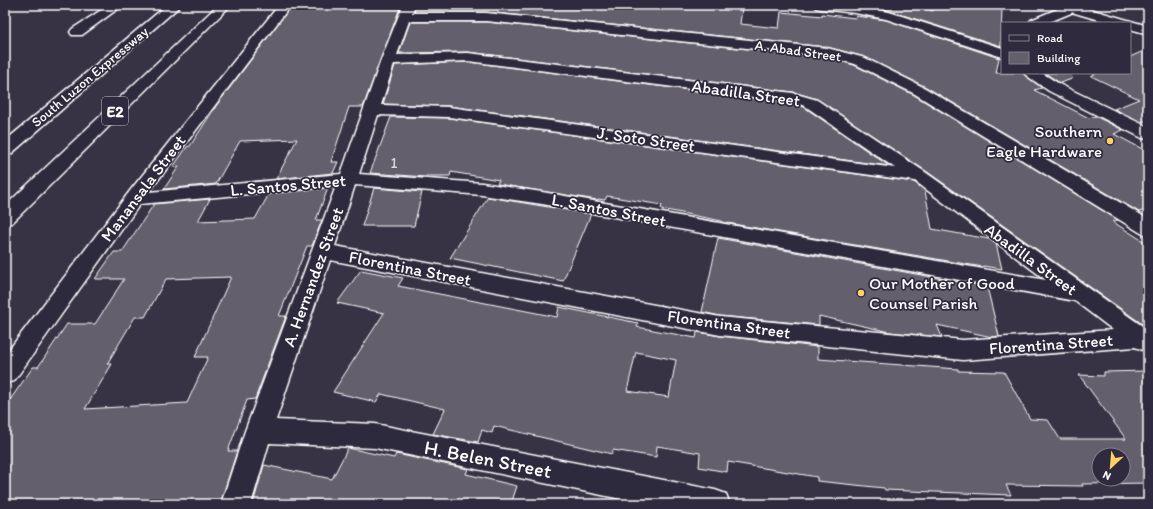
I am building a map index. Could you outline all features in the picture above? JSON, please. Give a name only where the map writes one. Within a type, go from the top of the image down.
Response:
[{"type":"main road","name":"South Luzon Expressway","points":[[5,150],[175,5]]},
{"type":"main road","name":"E2","points":[[5,218],[225,5]]},
{"type":"main road","points":[[821,5],[855,7],[896,18],[1001,53]]},
{"type":"main road","points":[[869,5],[936,20],[1001,40]]},
{"type":"main road","points":[[1038,22],[1075,6]]},
{"type":"main road","points":[[1034,74],[1055,88],[1148,134]]},
{"type":"street","points":[[77,32],[117,5]]},
{"type":"street","name":"Manansala Street","points":[[5,374],[134,199],[285,5]]},
{"type":"street","points":[[1075,6],[1120,22]]},
{"type":"street","name":"A. Hernandez Street","points":[[236,504],[259,431],[372,110],[388,60],[407,11]]},
{"type":"street","name":"A. Abad Street","points":[[407,11],[486,17],[827,52],[860,61],[920,91],[1148,228]]},
{"type":"street","points":[[1131,25],[1148,30]]},
{"type":"street","name":"Abadilla Street","points":[[388,60],[468,57],[793,98],[812,103],[920,176],[1144,340]]},
{"type":"street","name":"J. Soto Street","points":[[372,110],[449,112],[920,176]]},
{"type":"street","name":"L. Santos Street","points":[[134,199],[348,179],[482,189],[1080,294]]},
{"type":"street","name":"Florentina Street","points":[[322,251],[720,326],[963,350],[1144,340]]},
{"type":"street","name":"H. Belen Street","points":[[259,431],[375,436],[715,504]]},
{"type":"building","points":[[292,5],[401,5],[363,107],[349,107],[331,162],[338,162],[333,173],[276,179],[297,139],[240,141],[216,184],[164,189],[179,166],[173,167],[187,147],[190,146],[216,106]]},
{"type":"building","points":[[416,5],[717,5],[742,8],[740,24],[779,28],[781,12],[822,16],[822,14],[855,18],[856,16],[886,20],[999,58],[996,73],[1023,74],[1042,88],[1034,90],[1089,118],[1095,116],[1123,130],[1114,134],[1148,152],[1148,209],[1139,212],[926,87],[865,57],[827,47],[486,12],[414,12]]},
{"type":"building","points":[[891,5],[911,5],[933,11],[934,5],[1002,5],[1001,46],[884,9]]},
{"type":"building","points":[[410,22],[486,22],[826,57],[854,65],[914,95],[1118,220],[1113,222],[1148,244],[1148,328],[926,171],[817,99],[793,92],[468,52],[399,53]]},
{"type":"building","points":[[1148,49],[1148,120],[1142,122],[1114,109],[1139,99],[1091,76],[1095,74],[1131,74],[1131,57]]},
{"type":"building","points":[[468,62],[792,103],[804,107],[889,166],[449,106],[383,104],[395,65]]},
{"type":"building","points":[[1046,74],[1071,74],[1072,79],[1060,83]]},
{"type":"building","points":[[391,117],[449,118],[914,182],[925,191],[932,229],[989,239],[996,244],[1002,269],[721,222],[722,221],[661,209],[662,205],[607,196],[605,200],[597,200],[497,184],[499,180],[451,172],[450,176],[426,177],[370,173]]},
{"type":"building","points":[[328,188],[316,220],[322,220],[312,246],[307,246],[279,316],[286,316],[255,399],[247,400],[228,451],[237,451],[220,504],[5,504],[5,407],[33,367],[38,367],[67,324],[95,324],[124,279],[95,279],[114,252],[122,252],[154,204],[210,199],[198,221],[255,219],[269,194]],"holes":[[[231,277],[195,357],[208,357],[187,403],[85,409],[112,364],[107,364],[135,317],[145,317],[166,279]]]},
{"type":"building","points":[[374,188],[422,192],[414,226],[362,226]]},
{"type":"building","points":[[488,197],[591,214],[563,281],[450,258]]},
{"type":"building","points":[[718,238],[987,287],[999,336],[992,337],[937,325],[942,337],[890,332],[819,316],[819,325],[720,316],[702,312]]},
{"type":"building","points":[[361,270],[403,278],[398,286],[557,317],[559,307],[638,323],[637,327],[696,338],[697,332],[818,347],[818,359],[958,369],[958,371],[1004,372],[1030,419],[1048,420],[1060,439],[1126,439],[1079,375],[1104,376],[1104,372],[1148,371],[1148,483],[1131,483],[1131,447],[1091,447],[1091,484],[1082,484],[1083,486],[1006,485],[1011,495],[885,490],[884,488],[817,481],[817,477],[728,462],[727,472],[699,467],[700,453],[657,446],[656,457],[613,450],[612,454],[494,426],[492,433],[482,430],[478,442],[433,434],[445,409],[381,394],[376,402],[333,392],[384,313],[337,303]],"holes":[[[636,352],[676,360],[669,397],[627,391]]]},
{"type":"building","points":[[348,448],[394,458],[396,454],[468,469],[466,474],[517,486],[511,504],[253,504],[264,465],[332,479]]},
{"type":"place","name":"Southern Eagle Hardware","points":[[1110,141]]},
{"type":"place","name":"Our Mother of Good Counsel Parish","points":[[861,293]]}]
